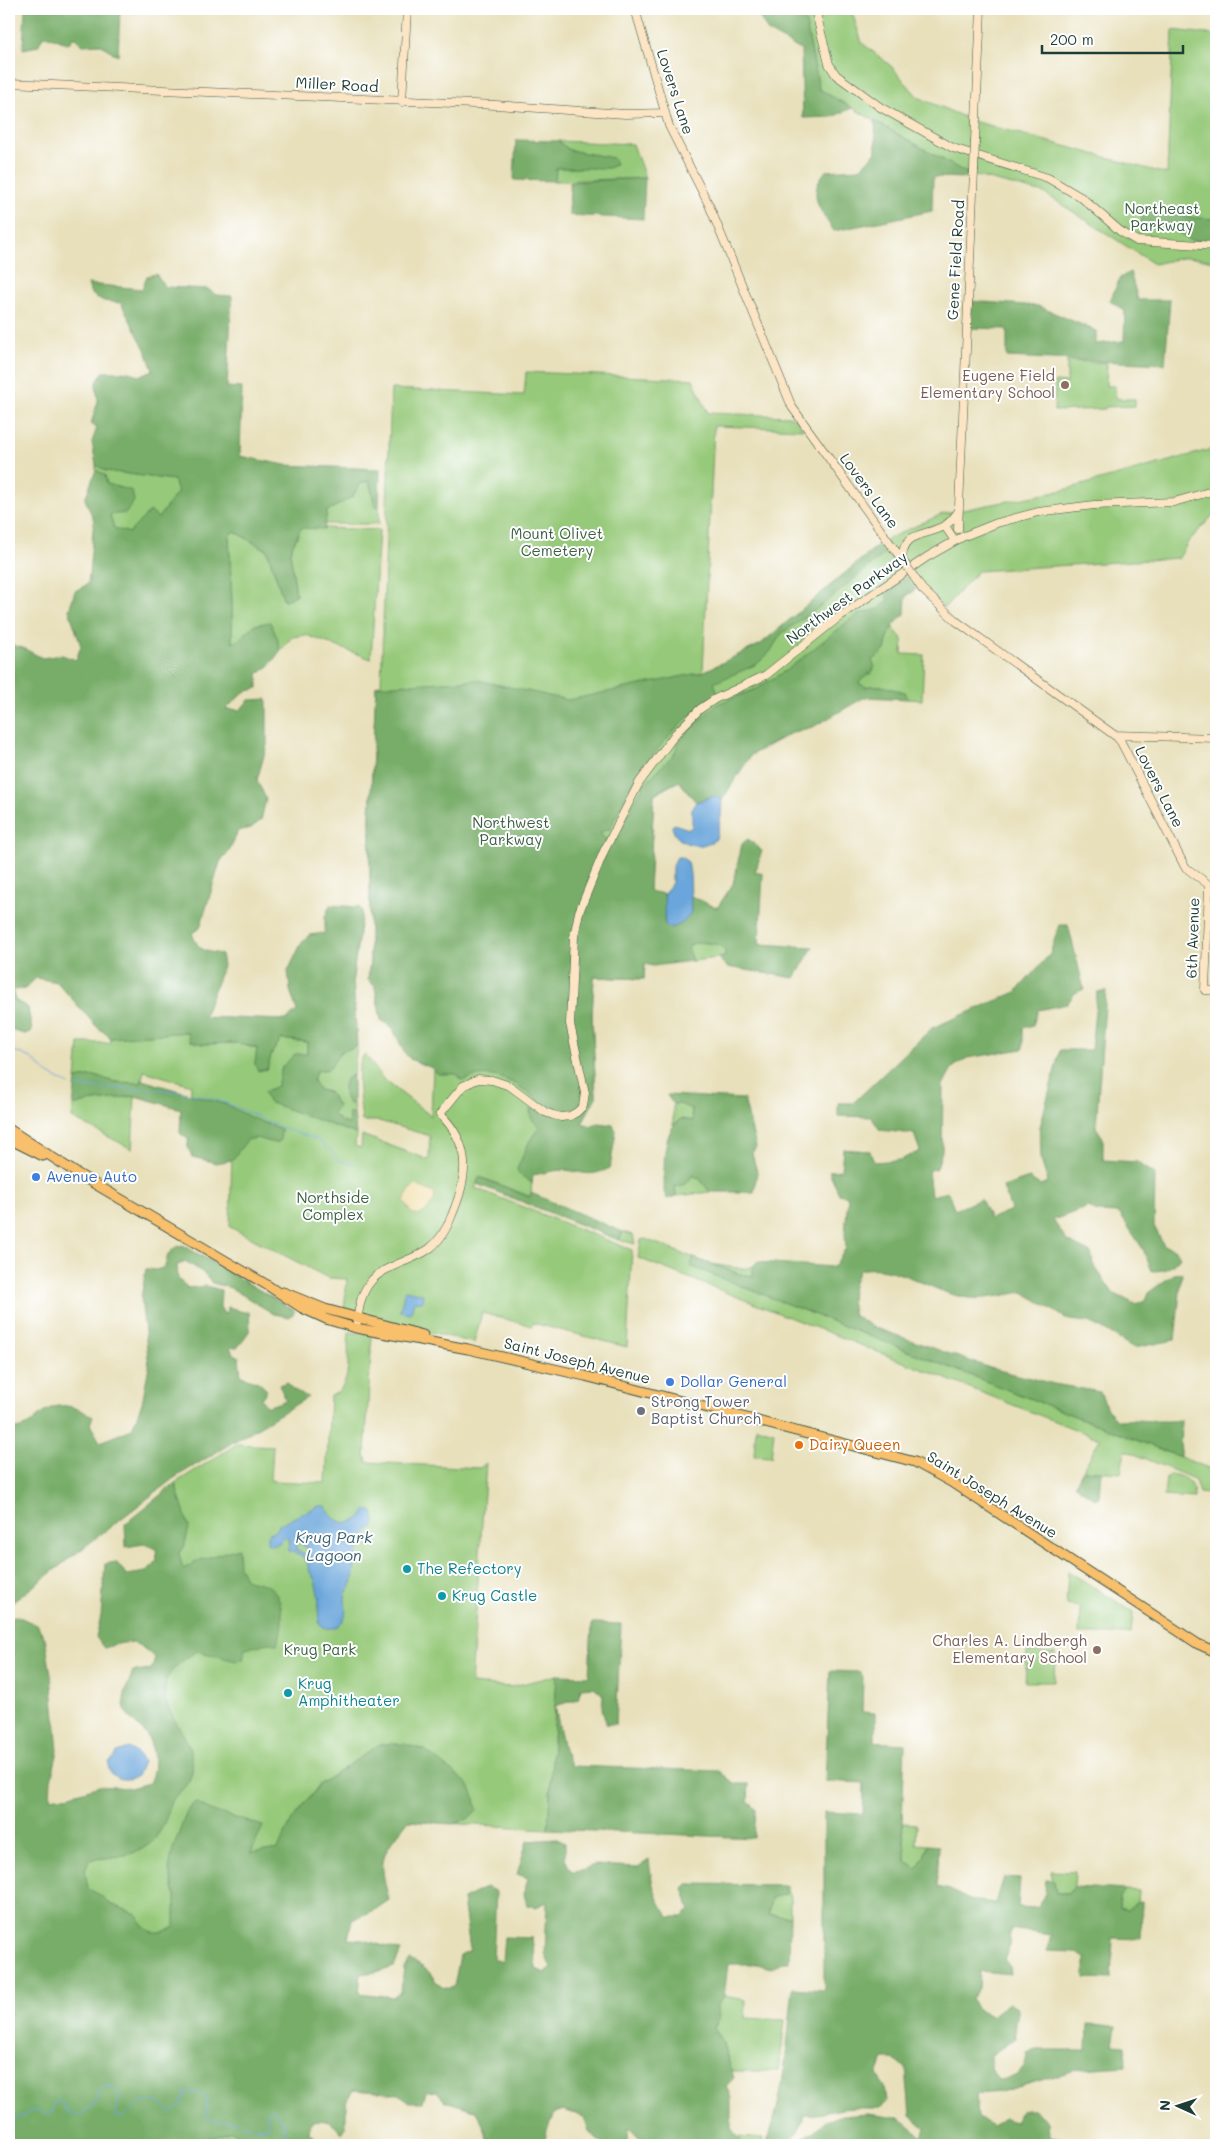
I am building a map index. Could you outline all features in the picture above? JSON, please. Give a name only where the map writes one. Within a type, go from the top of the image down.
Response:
[{"type":"main road","name":"Saint Joseph Avenue","points":[[9,1129],[61,1164],[267,1285],[302,1308],[326,1319],[356,1328],[468,1349],[585,1376],[915,1462],[951,1482],[1198,1644],[1216,1652]]},
{"type":"main road","name":"Saint Joseph Avenue","points":[[9,1139],[61,1164]]},
{"type":"main road","name":"Saint Joseph Avenue","points":[[267,1285],[325,1309],[468,1349]]},
{"type":"street","points":[[402,102],[407,9]]},
{"type":"street","name":"Lovers Lane","points":[[635,9],[665,114],[681,152],[709,205],[792,407],[903,562],[934,602],[956,621],[1114,735],[1121,742],[1185,867],[1213,888]]},
{"type":"street","points":[[814,9],[829,64],[836,75],[860,94],[888,111],[953,148],[1048,178],[1082,198],[1120,231],[1137,241],[1216,246]]},
{"type":"street","name":"Gene Field Road","points":[[958,536],[981,9]]},
{"type":"street","name":"Miller Road","points":[[9,83],[496,105],[625,114],[665,114]]},
{"type":"street","name":"Northwest Parkway","points":[[358,1317],[361,1298],[374,1278],[430,1248],[438,1240],[450,1220],[461,1193],[466,1169],[460,1141],[451,1126],[440,1114],[462,1086],[478,1079],[498,1081],[517,1090],[545,1112],[561,1117],[577,1112],[583,1106],[585,1093],[570,1024],[576,924],[604,851],[626,806],[656,758],[676,733],[700,709],[715,699],[766,675],[839,617],[958,536],[1038,512],[1094,505],[1174,502],[1216,490]]},
{"type":"street","points":[[903,562],[902,549],[906,543],[915,536],[948,524],[958,512]]},
{"type":"street","points":[[948,524],[958,536]]},
{"type":"street","points":[[948,524],[958,536]]},
{"type":"street","points":[[889,542],[906,543]]},
{"type":"street","points":[[1114,735],[1216,738]]},
{"type":"street","name":"6th Avenue","points":[[1213,888],[1205,990],[1216,991]]},
{"type":"street","points":[[356,1328],[358,1317]]},
{"type":"green space","points":[[25,9],[120,9],[118,56],[100,44],[83,45],[74,37],[68,44],[43,36],[38,46],[23,49]]},
{"type":"green space","points":[[746,9],[803,9],[819,89],[852,108],[832,117],[803,118],[801,50],[768,32],[756,11]]},
{"type":"green space","name":"Northeast Parkway","points":[[803,9],[851,9],[862,43],[891,66],[918,97],[973,121],[1167,174],[1173,30],[1216,35],[1216,261],[1186,257],[1154,264],[1044,193],[968,174],[819,89]]},
{"type":"green space","points":[[875,121],[968,174],[967,178],[933,177],[932,211],[834,231],[817,202],[817,187],[826,171],[859,169],[876,152]]},
{"type":"green space","points":[[516,140],[558,141],[569,150],[613,158],[616,164],[609,168],[556,168],[555,181],[514,180]]},
{"type":"green space","points":[[558,141],[633,144],[645,178],[555,181],[556,168],[578,168],[589,154],[569,150]]},
{"type":"green space","points":[[645,178],[643,219],[569,215],[570,182]]},
{"type":"green space","points":[[1157,207],[1184,217],[1216,219],[1216,242],[1189,240],[1169,227],[1156,224],[1140,226],[1144,211]]},
{"type":"green space","points":[[1130,272],[1138,300],[1170,300],[1165,364],[1007,357],[1007,329],[970,328],[971,301],[1038,306],[1096,331],[1096,344],[1124,341],[1125,311],[1110,301],[1120,278]]},
{"type":"green space","points":[[156,274],[166,287],[208,289],[216,295],[232,296],[227,387],[242,388],[240,456],[285,465],[380,469],[379,507],[375,506],[369,481],[361,483],[352,497],[327,511],[324,529],[301,528],[290,551],[296,595],[284,601],[267,550],[234,531],[229,536],[232,643],[239,640],[254,625],[270,622],[277,637],[280,651],[269,666],[258,674],[258,688],[244,692],[226,709],[240,710],[249,700],[267,699],[267,745],[257,780],[266,799],[261,820],[251,828],[238,831],[228,853],[220,862],[200,928],[192,933],[202,949],[221,954],[223,966],[204,1017],[286,1020],[297,1011],[290,990],[288,971],[301,944],[309,935],[325,933],[325,917],[330,905],[359,907],[362,911],[353,977],[357,1046],[340,1052],[329,1069],[316,1071],[313,1081],[319,1090],[329,1092],[338,1106],[332,1114],[343,1123],[349,1124],[349,1113],[354,1113],[356,1134],[268,1102],[264,1092],[277,1086],[282,1067],[295,1054],[307,1054],[307,1042],[281,1039],[272,1053],[267,1069],[258,1071],[255,1064],[257,1048],[237,1043],[202,1044],[190,1041],[187,1032],[111,1038],[96,1026],[57,982],[36,978],[25,989],[12,990],[15,1000],[28,1008],[32,1031],[25,1034],[9,1030],[9,644],[23,648],[42,658],[62,655],[76,660],[81,646],[69,610],[75,591],[88,584],[94,520],[85,499],[96,470],[105,475],[107,484],[132,491],[134,501],[126,513],[110,515],[114,528],[129,533],[150,511],[158,518],[178,492],[174,480],[106,471],[96,465],[92,442],[97,428],[91,424],[98,401],[96,384],[103,372],[130,372],[139,376],[153,370],[146,351],[121,303],[104,301],[91,294],[88,284],[142,289],[147,276]]},
{"type":"green space","points":[[1067,361],[1107,363],[1106,386],[1115,386],[1117,399],[1135,399],[1135,406],[1054,411],[1055,382],[1067,383]]},
{"type":"green space","points":[[526,372],[693,379],[708,413],[788,416],[795,418],[803,429],[714,426],[703,672],[761,644],[883,541],[942,514],[1060,491],[1216,448],[1216,512],[1188,542],[1179,558],[978,571],[944,608],[921,586],[906,596],[805,716],[654,794],[644,979],[594,977],[592,1017],[596,1097],[533,1157],[531,1197],[480,1177],[475,1188],[632,1250],[627,1347],[533,1323],[532,1326],[482,1313],[474,1343],[344,1310],[347,1279],[328,1278],[230,1227],[232,1149],[188,1147],[191,1085],[144,1071],[141,1083],[115,1082],[95,1076],[76,1079],[79,1043],[110,1043],[111,1038],[187,1032],[202,1044],[237,1043],[257,1049],[255,1064],[267,1069],[272,1053],[281,1039],[307,1042],[307,1054],[282,1067],[277,1086],[268,1101],[356,1134],[355,1146],[361,1148],[362,1135],[429,1160],[430,1136],[379,1121],[362,1121],[359,1086],[359,1067],[361,1059],[365,1054],[383,1079],[431,1116],[433,1068],[410,1059],[391,1025],[381,1020],[375,987],[368,980],[370,960],[370,816],[376,686],[381,684],[391,389],[524,395]]},
{"type":"green space","points":[[96,465],[106,471],[174,480],[178,492],[158,518],[129,533],[114,528],[110,515],[105,476],[96,470]]},
{"type":"green space","points":[[370,481],[375,505],[379,507],[379,524],[325,524],[327,511],[352,497],[361,483]]},
{"type":"green space","points":[[301,527],[379,530],[371,659],[306,635],[292,637],[280,651],[277,637],[254,625],[239,640],[232,643],[229,536],[233,531],[267,550],[284,600],[296,595],[290,551]]},
{"type":"green space","name":"Northwest Parkway","points":[[883,541],[890,549],[825,603],[781,634],[770,652],[757,664],[714,683],[718,693],[681,724],[659,748],[631,787],[610,829],[600,832],[605,840],[619,830],[645,783],[674,754],[679,741],[717,704],[756,689],[788,669],[859,614],[879,609],[889,600],[885,593],[907,578],[915,590],[906,596],[905,614],[891,630],[885,650],[872,661],[875,667],[859,683],[865,687],[882,686],[905,692],[908,699],[865,697],[813,727],[793,732],[751,755],[722,800],[719,797],[709,797],[696,802],[679,781],[654,794],[649,891],[664,894],[664,923],[670,928],[681,924],[691,906],[689,895],[717,908],[733,884],[742,844],[748,839],[762,851],[755,872],[763,874],[759,944],[813,947],[795,978],[727,967],[718,958],[725,957],[725,949],[704,942],[691,944],[688,950],[692,961],[653,966],[645,964],[644,979],[594,977],[592,1017],[596,1097],[582,1123],[592,1126],[599,1123],[613,1125],[616,1131],[610,1168],[592,1174],[564,1170],[548,1172],[533,1175],[532,1183],[519,1174],[517,1169],[529,1142],[539,1127],[531,1118],[530,1109],[538,1110],[539,1101],[512,1083],[494,1076],[473,1077],[462,1081],[457,1074],[438,1074],[432,1068],[411,1059],[404,1051],[392,1029],[381,1020],[375,987],[368,980],[370,960],[370,816],[376,686],[477,680],[568,700],[703,672],[761,644]]},
{"type":"green space","points":[[892,626],[903,640],[902,654],[924,655],[922,700],[908,699],[905,692],[881,686],[864,687],[859,683],[863,678],[872,673],[871,661],[885,650]]},
{"type":"green space","points":[[1059,925],[1068,925],[1084,989],[1075,993],[1067,1004],[1038,1010],[1033,1025],[1023,1028],[1023,1049],[967,1058],[952,1068],[943,1085],[942,1151],[937,1168],[928,1171],[931,1196],[948,1192],[955,1210],[981,1199],[990,1219],[1011,1210],[1003,1187],[1029,1178],[1040,1185],[1048,1182],[1041,1160],[1040,1127],[1060,1050],[1091,1050],[1097,992],[1106,991],[1096,1127],[1103,1138],[1103,1160],[1137,1162],[1155,1174],[1154,1226],[1164,1246],[1174,1249],[1180,1257],[1168,1268],[1152,1271],[1143,1249],[1119,1213],[1097,1212],[1088,1207],[1053,1220],[1067,1241],[1091,1253],[1093,1264],[1113,1293],[1135,1304],[1145,1301],[1148,1293],[1174,1274],[1182,1273],[1175,1340],[1134,1348],[1088,1322],[1069,1320],[1023,1292],[985,1298],[962,1297],[885,1270],[859,1270],[852,1293],[852,1309],[854,1316],[873,1327],[990,1368],[1054,1384],[1100,1392],[1107,1409],[1118,1420],[1181,1420],[1180,1457],[690,1266],[694,1258],[740,1274],[753,1276],[753,1266],[757,1262],[834,1267],[846,1248],[845,1233],[848,1197],[839,1194],[829,1171],[841,1170],[843,1149],[870,1151],[874,1162],[900,1160],[920,1151],[914,1134],[880,1130],[871,1117],[838,1116],[838,1103],[853,1103],[932,1028],[1016,992],[1050,954]]},
{"type":"green space","points":[[700,942],[720,945],[725,949],[725,957],[692,961],[687,950],[691,944]]},
{"type":"green space","points":[[357,1046],[353,1075],[350,1076],[349,1103],[353,1103],[354,1113],[349,1113],[349,1124],[336,1119],[313,1081],[316,1071],[329,1069],[340,1052]]},
{"type":"green space","points":[[353,1075],[353,1103],[349,1104],[344,1095],[344,1086],[346,1079]]},
{"type":"green space","points":[[95,1076],[115,1082],[141,1083],[142,1080],[227,1105],[252,1118],[281,1129],[280,1141],[275,1143],[256,1138],[247,1140],[232,1160],[217,1163],[192,1157],[188,1147],[189,1140],[180,1133],[181,1109],[135,1096],[87,1102],[73,1106],[76,1079]]},
{"type":"green space","points":[[667,1095],[744,1099],[756,1147],[752,1153],[757,1172],[754,1192],[710,1192],[700,1179],[693,1175],[686,1184],[675,1187],[676,1196],[667,1199],[664,1192],[664,1162],[670,1133],[674,1125],[681,1119],[693,1121],[691,1109],[680,1104],[673,1104]]},
{"type":"green space","points":[[135,1096],[132,1149],[72,1118],[73,1106],[87,1102]]},
{"type":"green space","points":[[680,1103],[691,1109],[693,1121],[681,1119],[673,1125],[673,1104]]},
{"type":"green space","points":[[693,1175],[700,1179],[710,1192],[676,1196],[675,1187],[686,1184]]},
{"type":"green space","points":[[479,1177],[530,1197],[531,1193],[623,1232],[619,1240],[477,1184]]},
{"type":"green space","points":[[623,1232],[633,1235],[635,1244],[619,1240]]},
{"type":"green space","points":[[645,1239],[694,1258],[690,1266],[1216,1471],[1216,1495],[1199,1493],[1195,1481],[1189,1477],[1125,1450],[1121,1473],[1083,1470],[1100,1439],[638,1258],[641,1240]]},
{"type":"green space","points":[[183,1245],[295,1311],[290,1317],[274,1314],[231,1288],[212,1283],[205,1274],[187,1262],[177,1265],[178,1279],[188,1288],[206,1286],[221,1290],[220,1307],[225,1315],[228,1307],[249,1312],[250,1330],[238,1347],[230,1347],[233,1354],[239,1357],[241,1376],[258,1382],[267,1390],[261,1399],[267,1407],[286,1400],[279,1385],[287,1382],[292,1389],[308,1397],[174,1478],[9,1605],[9,1429],[24,1427],[51,1408],[67,1406],[93,1416],[90,1424],[100,1442],[132,1429],[142,1403],[149,1366],[141,1298],[146,1269],[156,1270],[165,1267],[168,1254],[176,1247]]},
{"type":"green space","points":[[712,1264],[743,1269],[753,1266],[754,1276],[740,1274]]},
{"type":"green space","name":"Krug Park","points":[[349,1332],[372,1334],[365,1454],[367,1462],[480,1468],[486,1463],[471,1684],[510,1687],[557,1675],[548,1829],[408,1821],[9,2145],[9,1805],[160,1812],[175,1483],[237,1444],[273,1446],[271,1481],[326,1483],[330,1396],[338,1392],[346,1378]]},
{"type":"green space","points":[[756,1427],[774,1432],[771,1457],[754,1456]]},
{"type":"green space","points":[[1083,1470],[1101,1471],[1099,1497],[1095,1499],[1075,1485]]},
{"type":"green space","points":[[1171,1474],[1185,1479],[1191,1485],[1194,1498],[1164,1496],[1166,1478]]},
{"type":"green space","points":[[175,1483],[189,1527],[185,1544],[179,1553],[183,1569],[200,1560],[238,1548],[239,1566],[245,1579],[266,1585],[276,1593],[281,1606],[281,1631],[277,1644],[268,1643],[245,1649],[243,1660],[236,1661],[197,1651],[176,1667],[166,1682],[164,1696],[191,1754],[192,1772],[190,1778],[188,1783],[171,1802],[165,1821],[152,1842],[143,1848],[124,1855],[89,1860],[85,1871],[88,1889],[100,1895],[110,1904],[137,1914],[143,1926],[147,1929],[162,1932],[175,1927],[175,1896],[169,1870],[172,1852],[187,1811],[195,1802],[215,1812],[263,1826],[251,1853],[278,1849],[292,1820],[319,1785],[380,1744],[404,1744],[425,1750],[468,1784],[475,1799],[477,1810],[468,1819],[453,1824],[408,1821],[392,1842],[387,1850],[383,1865],[383,1874],[389,1900],[376,1909],[352,1920],[348,1939],[364,1940],[401,1951],[394,1967],[361,1974],[359,1993],[393,1997],[401,1991],[404,1968],[410,1960],[428,1971],[442,1987],[454,1987],[460,1955],[470,1950],[463,1899],[487,1887],[496,1892],[493,1959],[502,1962],[504,1937],[532,1938],[536,1969],[545,1973],[551,1968],[545,1954],[547,1902],[536,1907],[527,1905],[524,1894],[528,1878],[517,1874],[527,1841],[557,1839],[565,1843],[565,1859],[571,1871],[582,1870],[594,1865],[638,1867],[649,1860],[654,1890],[669,1917],[682,1917],[690,1910],[683,1888],[687,1884],[783,1885],[786,1894],[771,1898],[768,1915],[790,1916],[789,1962],[782,1962],[771,1968],[757,1964],[728,1964],[724,1996],[717,2006],[719,2018],[714,2028],[722,2041],[734,2078],[726,2086],[731,2098],[731,2128],[743,2145],[642,2145],[643,2142],[629,2128],[627,2145],[602,2145],[589,2131],[584,2117],[564,2110],[554,2113],[547,2130],[544,2145],[486,2145],[485,2131],[475,2110],[445,2101],[437,2091],[426,2092],[423,2102],[407,2102],[400,2094],[353,2090],[346,2102],[346,2126],[341,2133],[328,2122],[320,2120],[311,2121],[309,2132],[320,2142],[319,2145],[241,2145],[241,2138],[232,2131],[209,2139],[211,2145],[159,2145],[131,2140],[131,2145],[9,2145],[9,1619],[17,1616],[37,1625],[45,1638],[51,1675],[58,1751],[51,1780],[50,1798],[71,1795],[99,1786],[130,1788],[149,1783],[154,1764],[151,1743],[144,1732],[131,1720],[125,1709],[124,1700],[133,1671],[152,1669],[155,1658],[142,1647],[132,1643],[104,1648],[96,1637],[101,1616],[105,1564],[116,1562],[127,1575],[146,1572],[157,1561],[156,1549],[144,1544],[126,1547],[125,1524]]},
{"type":"green space","points":[[1068,1571],[1133,1612],[1131,1634],[1079,1634],[1080,1607],[1066,1605]]},
{"type":"green space","points":[[592,1623],[621,1624],[616,1724],[606,1724],[602,1708],[603,1695],[594,1687],[581,1688],[578,1699],[555,1706],[557,1675],[589,1676]]},
{"type":"green space","points":[[1027,1652],[1055,1653],[1054,1682],[1025,1682]]},
{"type":"green space","points":[[830,1671],[860,1672],[863,1677],[862,1712],[875,1713],[875,1742],[905,1744],[902,1823],[906,1861],[917,1868],[924,1857],[928,1845],[939,1846],[937,1887],[950,1890],[969,1900],[996,1903],[1004,1877],[1020,1878],[1018,1907],[1038,1908],[1045,1893],[1046,1879],[1054,1880],[1056,1893],[1067,1893],[1074,1887],[1126,1890],[1120,1897],[1119,1908],[1127,1910],[1137,1902],[1142,1902],[1141,1939],[1113,1938],[1111,1979],[1085,1978],[1085,1958],[1075,1952],[1047,1951],[1051,1935],[1011,1929],[1010,1946],[1004,1960],[1010,1965],[1011,1974],[980,1971],[979,1988],[971,1999],[977,2010],[991,2016],[1009,2003],[1018,2007],[1015,2023],[1016,2038],[991,2055],[991,2068],[998,2080],[1010,2078],[1019,2073],[1026,2060],[1027,2053],[1036,2050],[1087,2050],[1088,2024],[1116,2026],[1113,2044],[1125,2045],[1126,2066],[1079,2069],[1001,2092],[976,2094],[978,2118],[992,2126],[1005,2119],[1015,2122],[1022,2110],[1034,2110],[1048,2122],[1049,2136],[1066,2139],[1067,2145],[795,2145],[826,2122],[842,2116],[868,2114],[899,2118],[922,2137],[925,2128],[910,2115],[906,2068],[893,2059],[884,2059],[877,2075],[885,2087],[887,2101],[881,2108],[844,2109],[804,2115],[799,2130],[792,2139],[781,2144],[766,2145],[781,2087],[793,1988],[824,1990],[824,1812],[863,1814],[864,1783],[825,1781]]},
{"type":"green space","points":[[555,1707],[564,1750],[572,1766],[719,1771],[735,1784],[749,1784],[748,1801],[756,1809],[754,1838],[548,1829]]},
{"type":"green space","points":[[902,1823],[917,1824],[916,1844],[928,1845],[924,1857],[917,1868],[906,1861]]},
{"type":"green space","points":[[1051,1871],[1075,1872],[1074,1887],[1067,1893],[1056,1893]]},
{"type":"green space","points":[[783,1885],[786,1886],[790,1897],[790,1916],[768,1915],[771,1898],[786,1894]]},
{"type":"green space","points":[[1126,1890],[1138,1891],[1137,1902],[1127,1910],[1118,1908],[1120,1897]]},
{"type":"green space","points":[[724,1996],[746,2000],[745,2018],[785,2020],[779,2071],[732,2071],[722,2041],[714,2028],[719,2018],[717,2006]]},
{"type":"green space","points":[[232,2131],[241,2138],[241,2145],[211,2145],[209,2139]]},
{"type":"green space","points":[[739,2137],[763,2139],[761,2145],[743,2145]]},
{"type":"sand","points":[[416,1185],[434,1193],[435,1199],[428,1209],[419,1214],[411,1213],[404,1201],[410,1189]]},
{"type":"water","points":[[715,796],[722,800],[716,839],[704,845],[683,842],[674,833],[672,826],[674,824],[689,829],[692,827],[692,808],[696,802]]},
{"type":"water","points":[[677,857],[681,857],[688,862],[691,912],[681,924],[674,927],[666,927],[664,894],[672,883],[672,867]]},
{"type":"water","points":[[405,1290],[423,1294],[422,1302],[414,1301],[411,1313],[400,1311]]},
{"type":"water","name":"Krug Park Lagoon","points":[[319,1506],[326,1506],[334,1518],[345,1523],[357,1520],[367,1510],[373,1512],[375,1521],[373,1528],[367,1532],[360,1545],[354,1576],[345,1596],[345,1616],[339,1625],[325,1628],[319,1623],[319,1598],[315,1580],[308,1569],[308,1564],[301,1555],[289,1551],[288,1538],[285,1537],[279,1543],[271,1545],[267,1543],[269,1533],[276,1531],[280,1524]],"holes":[[[300,1543],[308,1549],[310,1557],[296,1549],[296,1544]]]},
{"type":"water","points":[[129,1748],[138,1754],[143,1762],[137,1776],[127,1779],[117,1778],[110,1772],[109,1762],[115,1757],[117,1752]]},
{"type":"waterway","points":[[9,1049],[31,1058],[47,1073],[69,1085]]},
{"type":"waterway","points":[[77,1087],[168,1090],[207,1097],[229,1104],[285,1129],[316,1139],[330,1150],[339,1161],[355,1164]]},
{"type":"waterway","points":[[9,2118],[13,2120],[34,2110],[50,2114],[55,2103],[61,2101],[68,2114],[80,2115],[94,2105],[98,2092],[105,2086],[113,2087],[120,2096],[115,2116],[123,2118],[134,2107],[147,2102],[159,2103],[171,2113],[181,2105],[185,2093],[200,2092],[206,2098],[207,2117],[217,2122],[231,2121],[252,2127],[267,2127],[267,2112],[273,2109],[280,2116],[284,2125],[285,2145]]},
{"type":"place","name":"Eugene Field Elementary School","points":[[1065,385]]},
{"type":"place","name":"Avenue Auto","points":[[36,1177]]},
{"type":"place","name":"Dollar General","points":[[670,1382]]},
{"type":"place","name":"Strong Tower Baptist Church","points":[[641,1411]]},
{"type":"place","name":"Dairy Queen","points":[[799,1445]]},
{"type":"place","name":"The Refectory","points":[[407,1569]]},
{"type":"place","name":"Krug Castle","points":[[442,1596]]},
{"type":"place","name":"Charles A. Lindbergh Elementary School","points":[[1097,1650]]},
{"type":"place","name":"Krug Amphitheater","points":[[288,1693]]},
{"type":"park label","name":"Mount Olivet Cemetery","points":[[557,542]]},
{"type":"park label","name":"Northside Complex","points":[[333,1206]]}]
